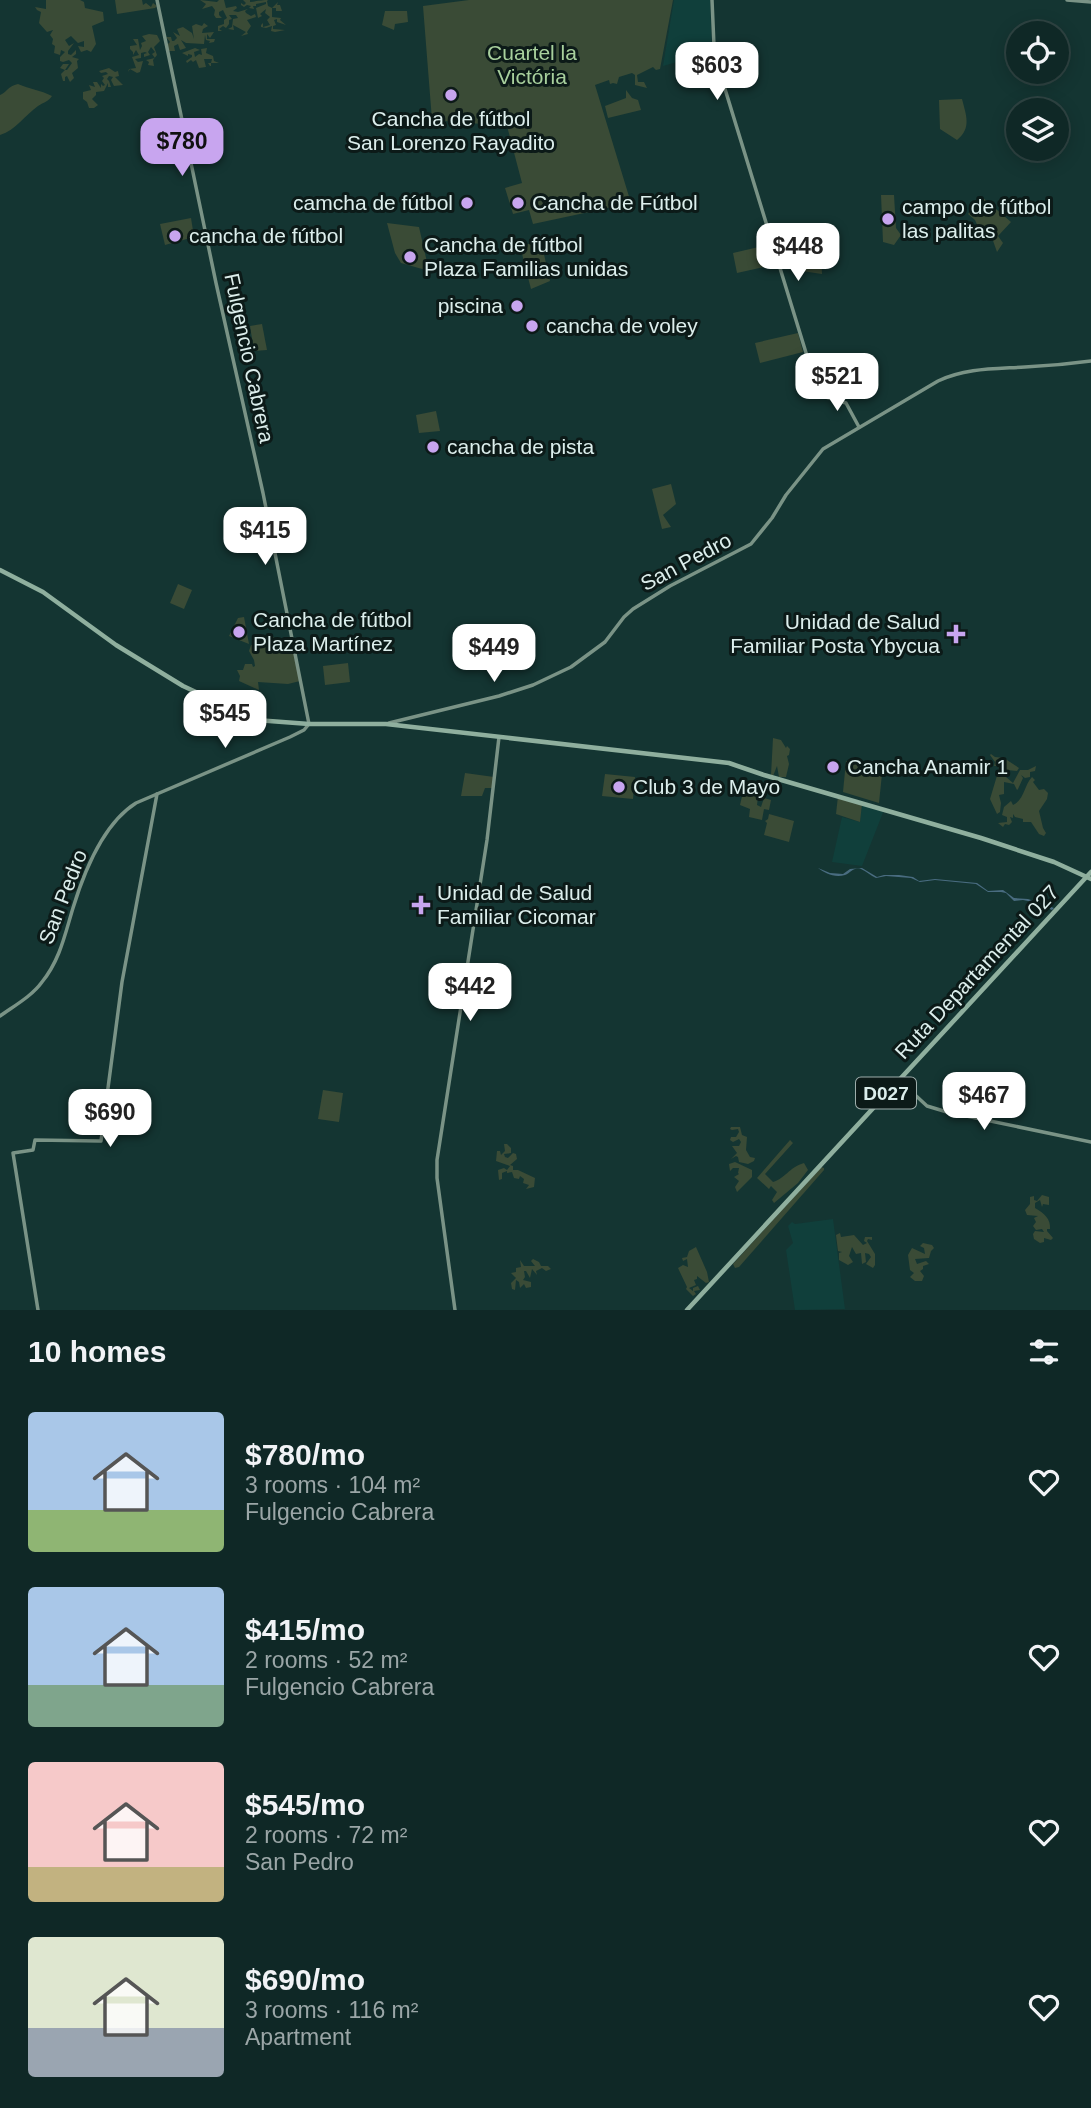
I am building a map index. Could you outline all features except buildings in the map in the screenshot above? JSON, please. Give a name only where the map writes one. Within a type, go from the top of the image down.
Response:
[{"type":"main road","points":[[0,570],[43,592],[116,645],[204,697],[262,722],[400,722],[499,737],[732,764],[989,840],[1090,876]]},
{"type":"main road","name":"Ruta Departamental 027","points":[[687,1310],[1090,876]]},
{"type":"street","name":"Fulgencio Cabrera","points":[[157,0],[268,517],[309,724]]},
{"type":"street","points":[[712,0],[717,63],[819,395],[846,403],[859,428]]},
{"type":"street","points":[[1067,0],[1091,2]]},
{"type":"street","name":"San Pedro","points":[[400,722],[533,685],[585,658],[605,642],[633,609],[670,586],[751,544],[822,449],[931,384],[957,373],[980,369],[1091,361]]},
{"type":"street","name":"San Pedro","points":[[0,1016],[38,987],[53,965],[90,864],[107,832],[122,812],[136,803],[304,730],[309,724]]},
{"type":"street","points":[[455,1310],[436,1178],[436,1160],[487,840],[499,737]]},
{"type":"street","points":[[38,1310],[13,1153],[33,1150],[35,1140],[101,1140],[122,982],[157,794]]},
{"type":"street","points":[[899,1080],[927,1106],[1091,1142]]},
{"type":"shaded area","points":[[674,0],[710,0],[712,52],[663,66]]},
{"type":"shaded area","points":[[862,804],[884,810],[862,866],[832,862],[842,817],[860,822]]},
{"type":"shaded area","points":[[818,868],[843,874],[850,869],[862,868],[877,877],[884,875],[899,875],[913,877],[919,881],[935,879],[977,883],[988,891],[1003,890],[1014,898],[1028,899],[1054,908],[1052,910],[1023,900],[1014,901],[1006,893],[988,892],[976,884],[935,880],[920,882],[911,878],[886,876],[876,878],[858,869],[845,875],[837,876]]},
{"type":"shaded area","points":[[833,1219],[845,1309],[795,1310],[786,1250],[793,1243],[788,1226],[792,1222],[795,1224]]},
{"type":"green space","points":[[46,0],[80,0],[84,2],[85,8],[103,12],[104,21],[92,26],[96,44],[91,52],[81,52],[78,46],[84,47],[84,41],[78,43],[71,36],[65,40],[69,46],[74,43],[68,54],[71,55],[76,50],[72,57],[79,59],[78,68],[72,73],[74,78],[70,82],[67,76],[63,81],[61,74],[72,63],[69,60],[60,61],[65,52],[61,50],[60,55],[54,53],[55,46],[50,35],[53,30],[47,32],[39,23],[41,12],[35,7],[46,9]]},
{"type":"green space","points":[[115,0],[142,0],[143,5],[146,3],[151,7],[153,3],[157,6],[117,14]]},
{"type":"green space","points":[[200,0],[224,0],[226,8],[236,6],[233,11],[238,12],[248,9],[246,13],[251,16],[255,14],[256,17],[247,20],[251,26],[248,34],[241,36],[246,32],[233,25],[234,30],[228,29],[232,27],[233,19],[238,18],[236,15],[229,15],[232,19],[229,24],[226,28],[223,26],[219,29],[222,31],[218,31],[218,26],[224,24],[227,18],[223,10],[219,12],[222,18],[216,18],[212,6],[202,9],[206,4]]},
{"type":"green space","points":[[243,0],[268,0],[272,17],[281,18],[286,25],[277,22],[277,19],[274,20],[276,25],[273,29],[285,30],[275,32],[271,31],[272,26],[266,28],[261,27],[263,23],[263,27],[270,25],[267,20],[270,17],[265,13],[266,9],[258,18],[256,8],[266,2],[256,4],[254,9],[241,5],[246,3]]},
{"type":"green space","name":"Cuartel la Victória","points":[[469,0],[673,0],[660,69],[653,67],[637,75],[638,82],[644,82],[647,88],[635,85],[635,75],[632,73],[619,77],[617,84],[610,84],[609,80],[595,85],[631,203],[533,224],[529,210],[513,214],[505,188],[522,183],[507,126],[432,120],[423,6]]},
{"type":"green space","points":[[278,2],[277,5],[280,5],[282,11],[276,11],[276,8],[272,8]]},
{"type":"green space","points":[[385,11],[407,11],[408,22],[395,24],[394,30],[382,25]]},
{"type":"green space","points":[[204,23],[208,26],[202,33],[214,32],[210,38],[207,34],[207,39],[215,39],[214,42],[209,43],[210,41],[206,40],[205,35],[204,44],[181,40],[186,48],[180,50],[178,44],[174,46],[175,51],[168,51],[167,45],[170,42],[166,37],[171,37],[174,41],[177,38],[173,32],[180,36],[177,29],[183,27],[192,33],[194,39],[192,26],[202,26]]},
{"type":"green space","points":[[157,35],[160,41],[154,47],[157,55],[155,58],[151,47],[148,52],[150,55],[144,57],[147,53],[141,53],[141,58],[135,59],[138,62],[143,61],[140,72],[130,69],[128,72],[129,69],[136,68],[132,57],[139,55],[136,50],[133,55],[130,49],[130,46],[137,45],[133,39],[138,39],[140,50],[141,43],[146,41],[142,36]]},
{"type":"green space","points":[[195,48],[200,50],[194,52],[195,57],[202,55],[201,49],[207,48],[206,53],[219,63],[204,59],[206,67],[199,68],[196,60],[187,63],[192,55],[182,53]]},
{"type":"green space","points":[[155,58],[154,66],[148,65],[146,60]]},
{"type":"green space","points":[[63,64],[69,64],[65,70],[60,68]]},
{"type":"green space","points":[[109,68],[118,71],[119,76],[115,77],[123,85],[114,86],[111,80],[113,77],[109,76],[107,79],[111,87],[108,87],[108,83],[104,91],[96,92],[92,99],[98,105],[89,108],[83,99],[83,92],[91,90],[89,85],[95,87],[93,82],[97,82],[101,88],[101,84],[105,85],[102,76],[108,74],[99,71]]},
{"type":"green space","points":[[18,84],[52,96],[11,130],[0,135],[0,95]]},
{"type":"green space","points":[[626,90],[632,98],[638,100],[641,110],[608,118],[605,106],[626,98]]},
{"type":"green space","points":[[962,99],[966,126],[957,140],[940,129],[939,100]]},
{"type":"green space","points":[[881,195],[894,195],[896,228],[901,235],[894,245],[883,242]]},
{"type":"green space","points":[[982,197],[1011,222],[998,236],[1003,243],[997,252],[991,235],[983,228],[979,229],[968,214]]},
{"type":"green space","points":[[191,218],[194,237],[165,245],[160,224]]},
{"type":"green space","points":[[387,223],[419,227],[429,271],[401,263],[395,253]]},
{"type":"green space","points":[[541,241],[550,281],[531,289],[520,246]]},
{"type":"green space","points":[[772,244],[777,264],[737,273],[733,253]]},
{"type":"green space","points":[[790,248],[821,248],[822,274],[795,270],[790,266]]},
{"type":"green space","points":[[262,324],[267,350],[254,351],[250,326]]},
{"type":"green space","points":[[798,333],[803,352],[760,363],[755,343]]},
{"type":"green space","points":[[436,411],[440,431],[419,433],[416,415]]},
{"type":"green space","points":[[671,484],[676,504],[663,515],[671,527],[662,529],[652,489]]},
{"type":"green space","points":[[178,584],[192,590],[184,609],[170,603]]},
{"type":"green space","points":[[244,617],[249,644],[229,636],[238,618]]},
{"type":"green space","points":[[273,637],[278,640],[277,644],[293,647],[300,681],[288,684],[258,682],[259,690],[239,681],[237,670],[243,670],[245,664],[255,666],[249,651],[251,645],[271,644]]},
{"type":"green space","points":[[348,663],[350,682],[325,685],[323,666]]},
{"type":"green space","points":[[773,738],[781,740],[786,748],[787,746],[790,749],[786,777],[779,777],[777,766],[773,776],[771,775]]},
{"type":"green space","points":[[991,754],[1004,758],[1019,768],[1017,771],[1007,770],[1006,777],[1013,783],[1020,770],[1036,766],[1035,771],[1030,772],[1030,777],[1021,775],[1023,778],[1017,790],[1014,784],[1004,782],[1004,794],[999,795],[1001,803],[1000,812],[997,814],[990,799],[999,769],[994,766]]},
{"type":"green space","points":[[846,761],[883,764],[879,803],[843,792]]},
{"type":"green space","points":[[465,773],[494,777],[492,788],[485,788],[482,796],[461,796]]},
{"type":"green space","name":"Club 3 de Mayo","points":[[605,774],[635,777],[633,799],[602,796]]},
{"type":"green space","points":[[1032,777],[1039,790],[1044,789],[1048,793],[1039,811],[1046,833],[1044,836],[1039,834],[1031,822],[1023,822],[1023,819],[1013,814],[1009,825],[1005,824],[1003,827],[998,823],[1007,822],[1007,817],[1002,815],[1004,807],[1011,801],[1013,805],[1020,799]]},
{"type":"green space","points":[[743,792],[758,797],[757,805],[761,807],[764,798],[771,800],[769,810],[764,809],[762,820],[749,817],[750,809],[740,805]]},
{"type":"green space","points":[[838,796],[862,804],[860,822],[836,814]]},
{"type":"green space","points":[[769,814],[794,821],[789,842],[764,835],[767,823],[765,821]]},
{"type":"green space","points":[[323,1090],[343,1093],[339,1122],[318,1119]]},
{"type":"green space","points":[[740,1127],[742,1135],[747,1137],[746,1150],[750,1157],[755,1158],[754,1161],[748,1164],[739,1162],[736,1156],[731,1159],[737,1153],[732,1146],[739,1146],[741,1142],[739,1139],[733,1142],[730,1140],[739,1132],[738,1129],[730,1129]]},
{"type":"green space","points":[[790,1140],[793,1143],[765,1174],[773,1182],[804,1163],[808,1170],[798,1183],[774,1203],[772,1200],[777,1192],[771,1186],[769,1189],[757,1178]]},
{"type":"green space","points":[[504,1144],[511,1148],[511,1153],[504,1154],[505,1157],[516,1154],[517,1159],[510,1165],[513,1170],[535,1178],[534,1187],[526,1189],[529,1185],[523,1183],[524,1179],[520,1176],[519,1179],[514,1178],[512,1172],[507,1171],[502,1173],[502,1179],[499,1180],[498,1170],[507,1170],[510,1166],[496,1161],[497,1151],[500,1151],[501,1155],[505,1151]]},
{"type":"green space","points":[[735,1162],[752,1170],[752,1177],[737,1192],[735,1187],[739,1181],[734,1177],[739,1174],[739,1168],[730,1171],[729,1164]]},
{"type":"green space","points":[[821,1167],[824,1170],[739,1267],[735,1268],[733,1264]]},
{"type":"green space","points":[[1042,1195],[1049,1197],[1049,1205],[1043,1204],[1042,1207],[1040,1200],[1035,1203],[1035,1208],[1048,1219],[1050,1229],[1047,1231],[1053,1238],[1044,1238],[1044,1242],[1040,1243],[1034,1239],[1033,1234],[1035,1231],[1044,1232],[1033,1226],[1036,1222],[1034,1218],[1038,1216],[1027,1215],[1025,1210],[1030,1204],[1030,1197],[1034,1196],[1037,1201]]},
{"type":"green space","points":[[840,1233],[841,1237],[854,1235],[863,1245],[867,1243],[864,1241],[865,1237],[872,1237],[872,1240],[867,1241],[875,1254],[873,1268],[866,1264],[871,1257],[869,1254],[865,1253],[866,1262],[862,1264],[861,1253],[856,1254],[852,1247],[849,1256],[853,1262],[848,1265],[839,1260],[839,1253],[842,1252],[838,1251],[836,1235]]},
{"type":"green space","points":[[923,1243],[934,1248],[929,1258],[915,1259],[917,1264],[926,1261],[929,1264],[923,1266],[920,1271],[924,1276],[922,1281],[915,1281],[910,1277],[914,1273],[910,1270],[908,1255],[912,1248],[925,1254],[924,1248],[920,1246]]},
{"type":"green space","points":[[696,1247],[709,1282],[706,1283],[697,1276],[694,1280],[696,1285],[689,1288],[693,1291],[693,1288],[698,1286],[700,1290],[694,1291],[696,1294],[693,1296],[686,1289],[678,1268],[683,1265],[688,1267],[687,1259],[683,1261],[682,1258],[687,1257],[689,1251]]},
{"type":"green space","points":[[533,1259],[541,1266],[551,1269],[546,1271],[542,1268],[536,1271],[537,1275],[532,1269],[530,1278],[524,1271],[523,1280],[531,1282],[531,1287],[526,1288],[524,1284],[520,1288],[516,1280],[515,1290],[512,1289],[511,1283],[516,1278],[511,1273],[521,1267],[520,1260],[524,1266],[535,1266],[531,1261]]},
{"type":"place","name":"Cancha de fútbol San Lorenzo Rayadito","points":[[451,95]]},
{"type":"place","name":"camcha de fútbol","points":[[467,203]]},
{"type":"place","name":"Cancha de Fútbol","points":[[518,203]]},
{"type":"place","name":"campo de fútbol las palitas","points":[[888,219]]},
{"type":"place","name":"cancha de fútbol","points":[[175,236]]},
{"type":"place","name":"Cancha de fútbol Plaza Familias unidas","points":[[410,257]]},
{"type":"place","name":"piscina","points":[[517,306]]},
{"type":"place","name":"cancha de voley","points":[[532,326]]},
{"type":"place","name":"cancha de pista","points":[[433,447]]},
{"type":"place","name":"Cancha de fútbol Plaza Martínez","points":[[239,632]]},
{"type":"place","name":"Unidad de Salud Familiar Posta Ybycua","points":[[956,634]]},
{"type":"place","name":"Cancha Anamir 1","points":[[833,767]]},
{"type":"place","name":"Club 3 de Mayo","points":[[619,787]]},
{"type":"place","name":"Unidad de Salud Familiar Cicomar","points":[[421,905]]}]
